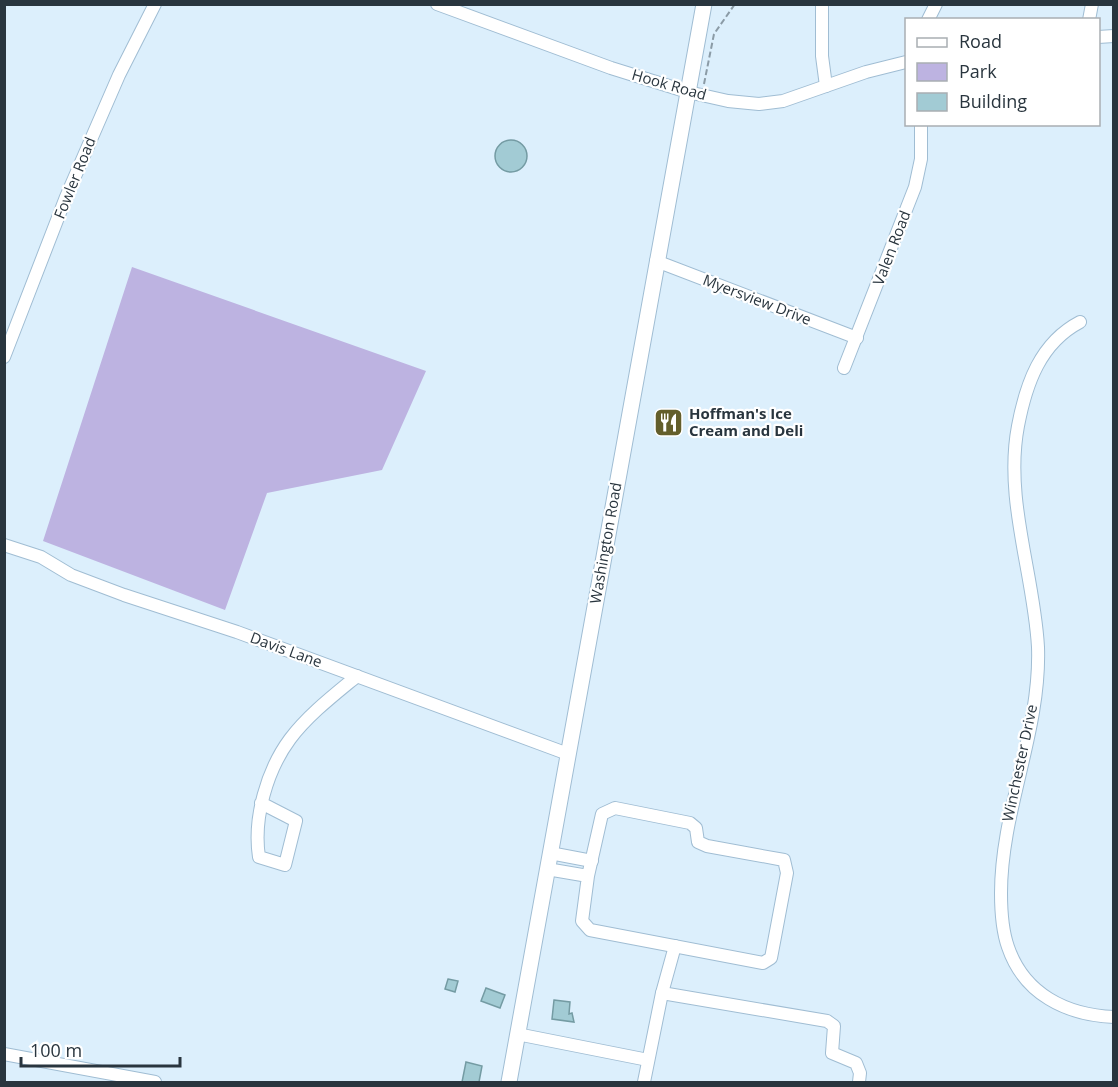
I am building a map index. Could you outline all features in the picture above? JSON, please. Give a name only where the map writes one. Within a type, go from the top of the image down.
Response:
[{"type":"main road","name":"Washington Road","points":[[509,1083],[656,261],[695,94],[704,4]]},
{"type":"street","name":"Fowler Road","points":[[4,357],[66,197],[118,75],[155,4]]},
{"type":"street","name":"Hook Road","points":[[437,4],[611,68],[695,94],[737,103],[765,103],[789,99],[905,62]]},
{"type":"street","points":[[822,4],[822,56],[826,86]]},
{"type":"street","points":[[929,18],[936,4]]},
{"type":"street","name":"Valen Road","points":[[844,368],[917,181],[921,159],[921,126]]},
{"type":"street","name":"Myersview Drive","points":[[656,261],[857,338]]},
{"type":"street","name":"Winchester Drive","points":[[1080,322],[1055,338],[1036,366],[1016,442],[1018,504],[1038,648],[1028,738],[1005,838],[1002,915],[1009,950],[1019,972],[1033,989],[1071,1011],[1113,1017]]},
{"type":"street","name":"Davis Lane","points":[[4,545],[41,557],[71,575],[124,595],[237,632],[568,754]]},
{"type":"street","points":[[261,803],[296,821],[285,865],[259,856],[256,841],[261,803],[290,739],[328,699],[357,676]]},
{"type":"street","points":[[615,808],[690,823],[696,828],[698,842],[707,846],[784,861],[787,873],[771,958],[764,963],[590,930],[582,921],[592,861],[602,814],[615,808]]},
{"type":"street","points":[[550,853],[592,861]]},
{"type":"street","points":[[547,869],[588,876]]},
{"type":"street","points":[[644,1083],[662,993],[675,946]]},
{"type":"street","points":[[662,993],[827,1021],[834,1026],[832,1053],[856,1063],[860,1073],[858,1083]]},
{"type":"street","points":[[517,1034],[648,1060]]},
{"type":"street","points":[[4,1054],[148,1082]]},
{"type":"path","points":[[695,94],[714,34],[735,4]]},
{"type":"green space","points":[[132,267],[426,371],[382,470],[267,493],[225,610],[43,541]]},
{"type":"building","points":[[511,140],[522,145],[527,156],[522,167],[511,172],[500,167],[495,156],[500,145]]},
{"type":"building","points":[[448,979],[458,981],[455,992],[445,989]]},
{"type":"building","points":[[486,988],[505,995],[500,1008],[481,1001]]},
{"type":"building","points":[[554,1000],[570,1002],[569,1014],[572,1013],[574,1022],[552,1019]]},
{"type":"building","points":[[466,1062],[482,1066],[479,1082],[462,1082]]},
{"type":"place","name":"Hoffman's Ice Cream and Deli","points":[[668,423]]}]
